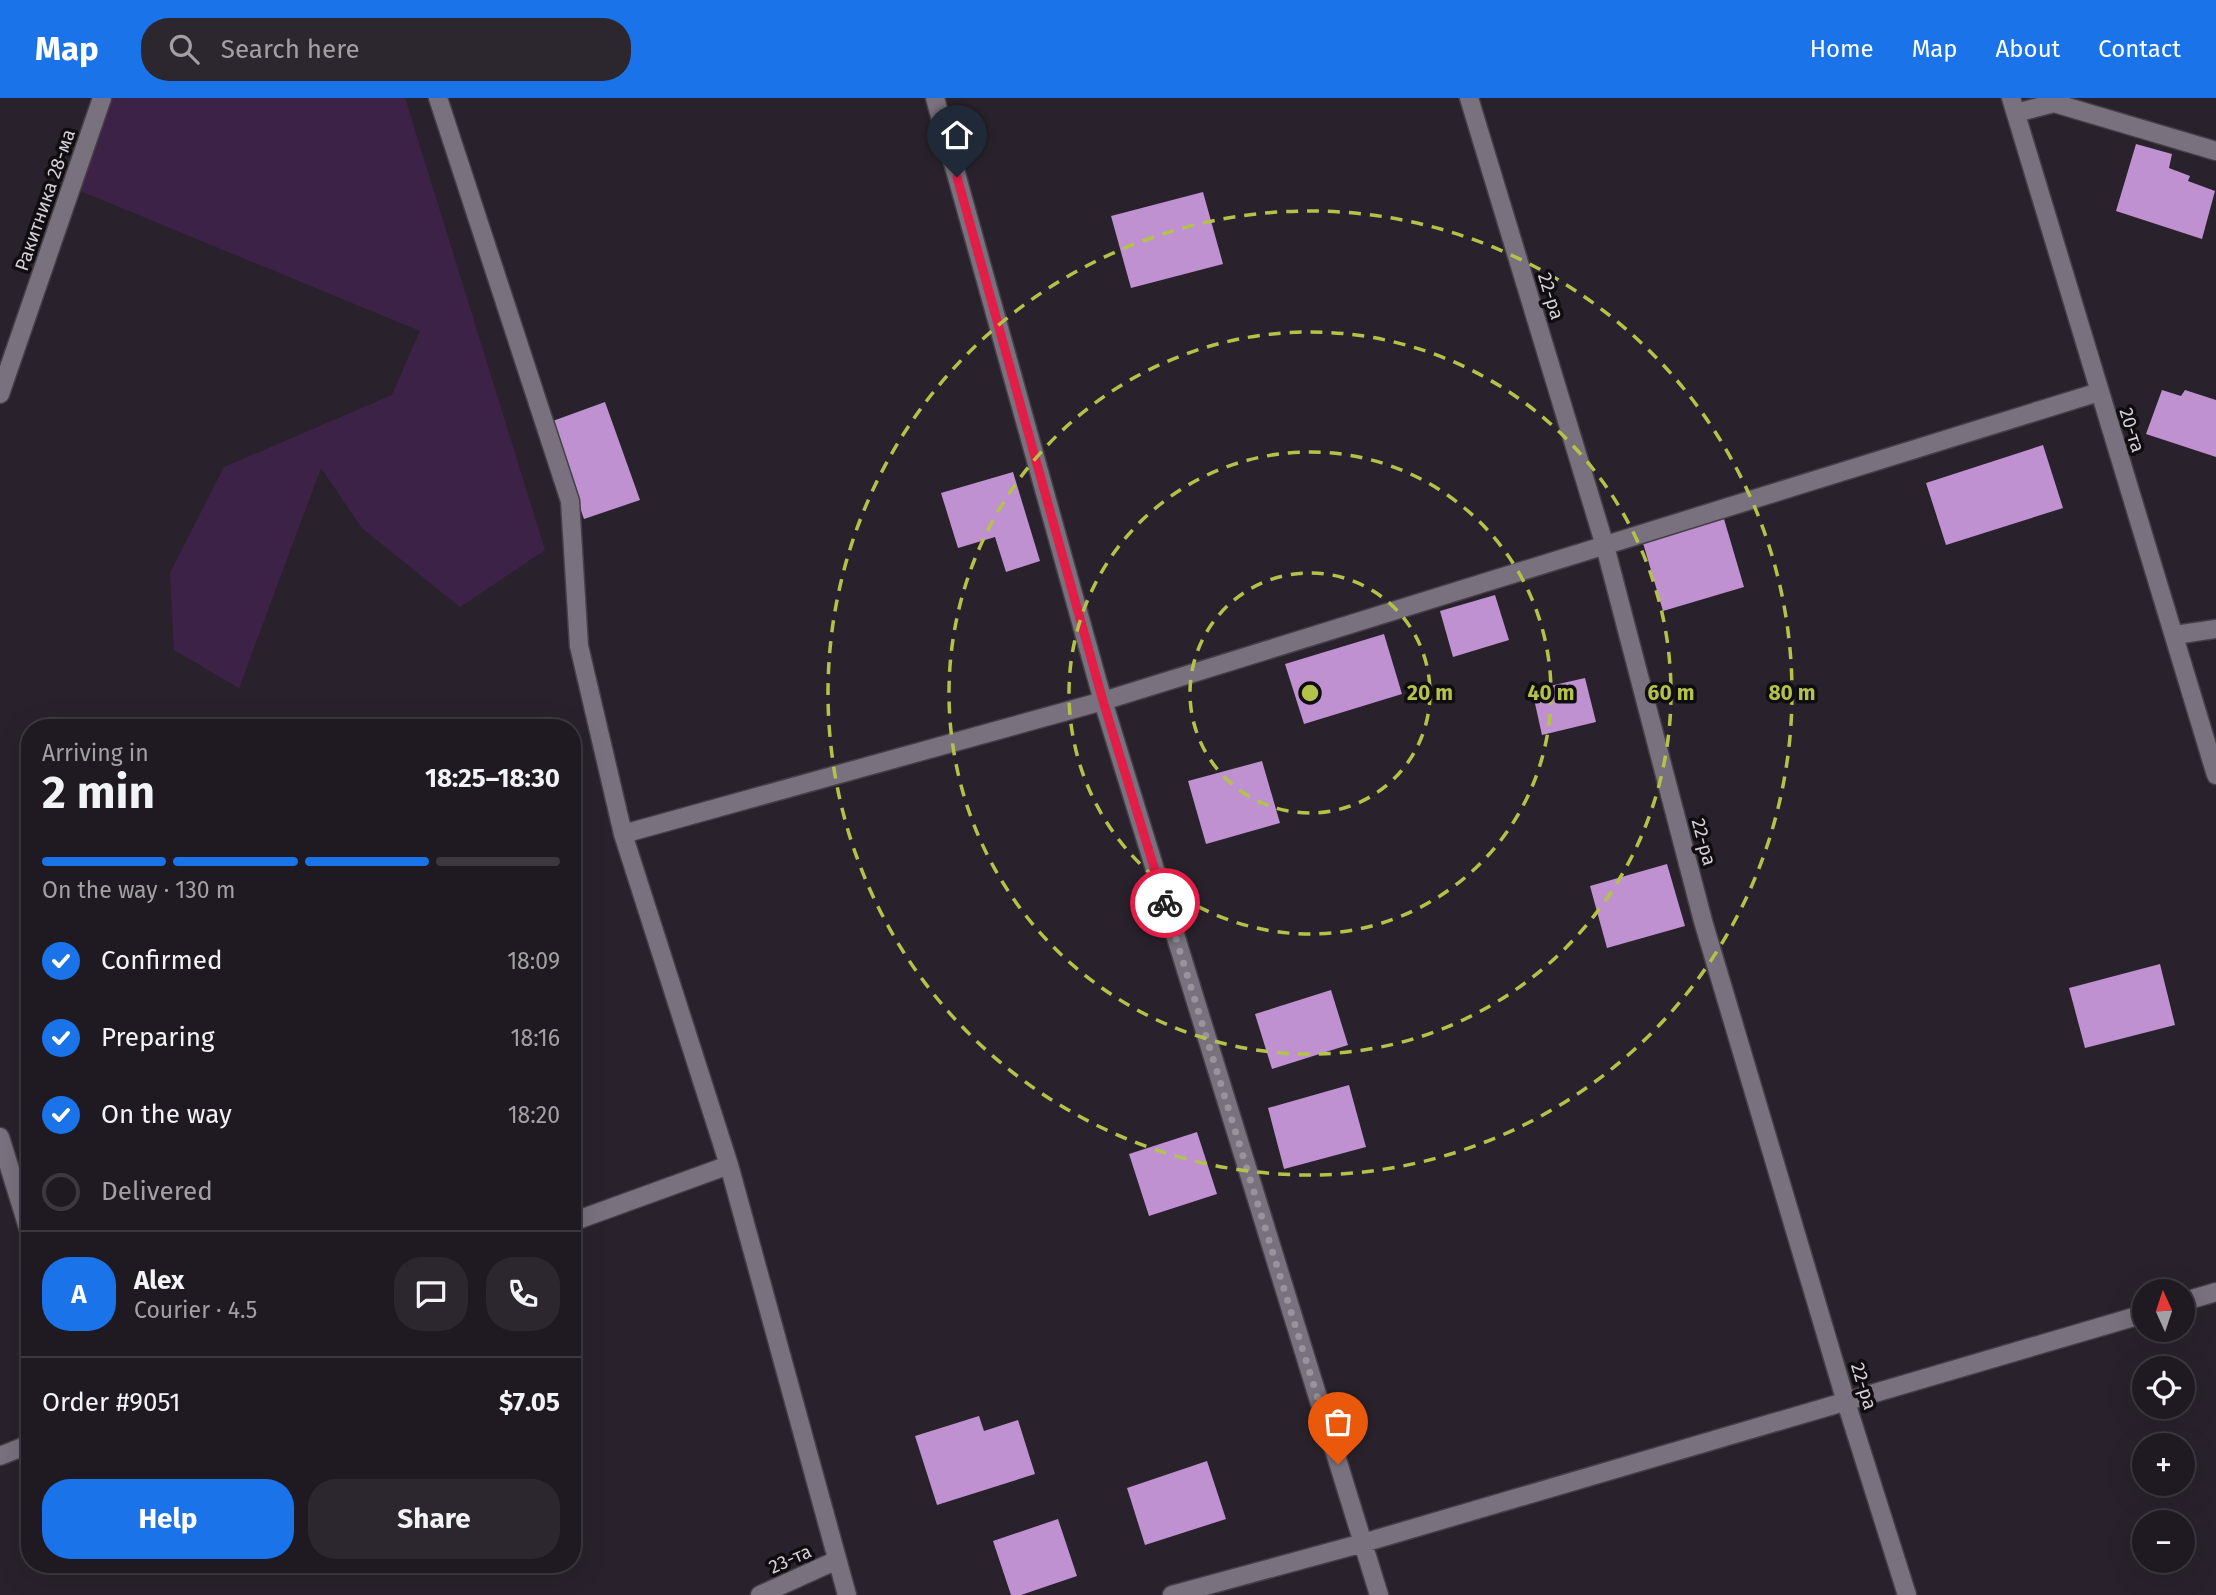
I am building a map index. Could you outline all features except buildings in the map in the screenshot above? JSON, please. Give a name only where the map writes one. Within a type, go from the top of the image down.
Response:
[{"type":"street","name":"Ракитника 28-ма","points":[[0,394],[102,98]]},
{"type":"street","points":[[438,98],[570,501],[579,646],[623,834],[729,1165],[847,1595]]},
{"type":"street","points":[[935,98],[1103,701],[1379,1595]]},
{"type":"street","name":"22-ра","points":[[1469,98],[1605,546],[1703,921],[1846,1402],[1907,1595]]},
{"type":"street","points":[[2013,105],[2054,103],[2216,151]]},
{"type":"street","name":"20-та","points":[[2013,105],[2216,775]]},
{"type":"street","points":[[623,834],[1103,701],[2099,393]]},
{"type":"street","points":[[2175,635],[2216,629]]},
{"type":"street","points":[[0,1137],[21,1205]]},
{"type":"street","points":[[581,1219],[729,1165]]},
{"type":"street","points":[[2195,1298],[2216,1292]]},
{"type":"street","points":[[1172,1595],[1363,1543],[2132,1318]]},
{"type":"street","points":[[0,1456],[21,1448]]},
{"type":"street","name":"23-та","points":[[760,1595],[837,1560]]},
{"type":"shaded area","points":[[111,98],[405,98],[545,550],[460,607],[362,528],[321,468],[239,688],[174,650],[170,573],[224,467],[392,395],[420,331],[78,190]]},
{"type":"way so far","points":[[1165,903],[1338,1464]]},
{"type":"route","points":[[957,177],[1103,701],[1165,903]]}]
